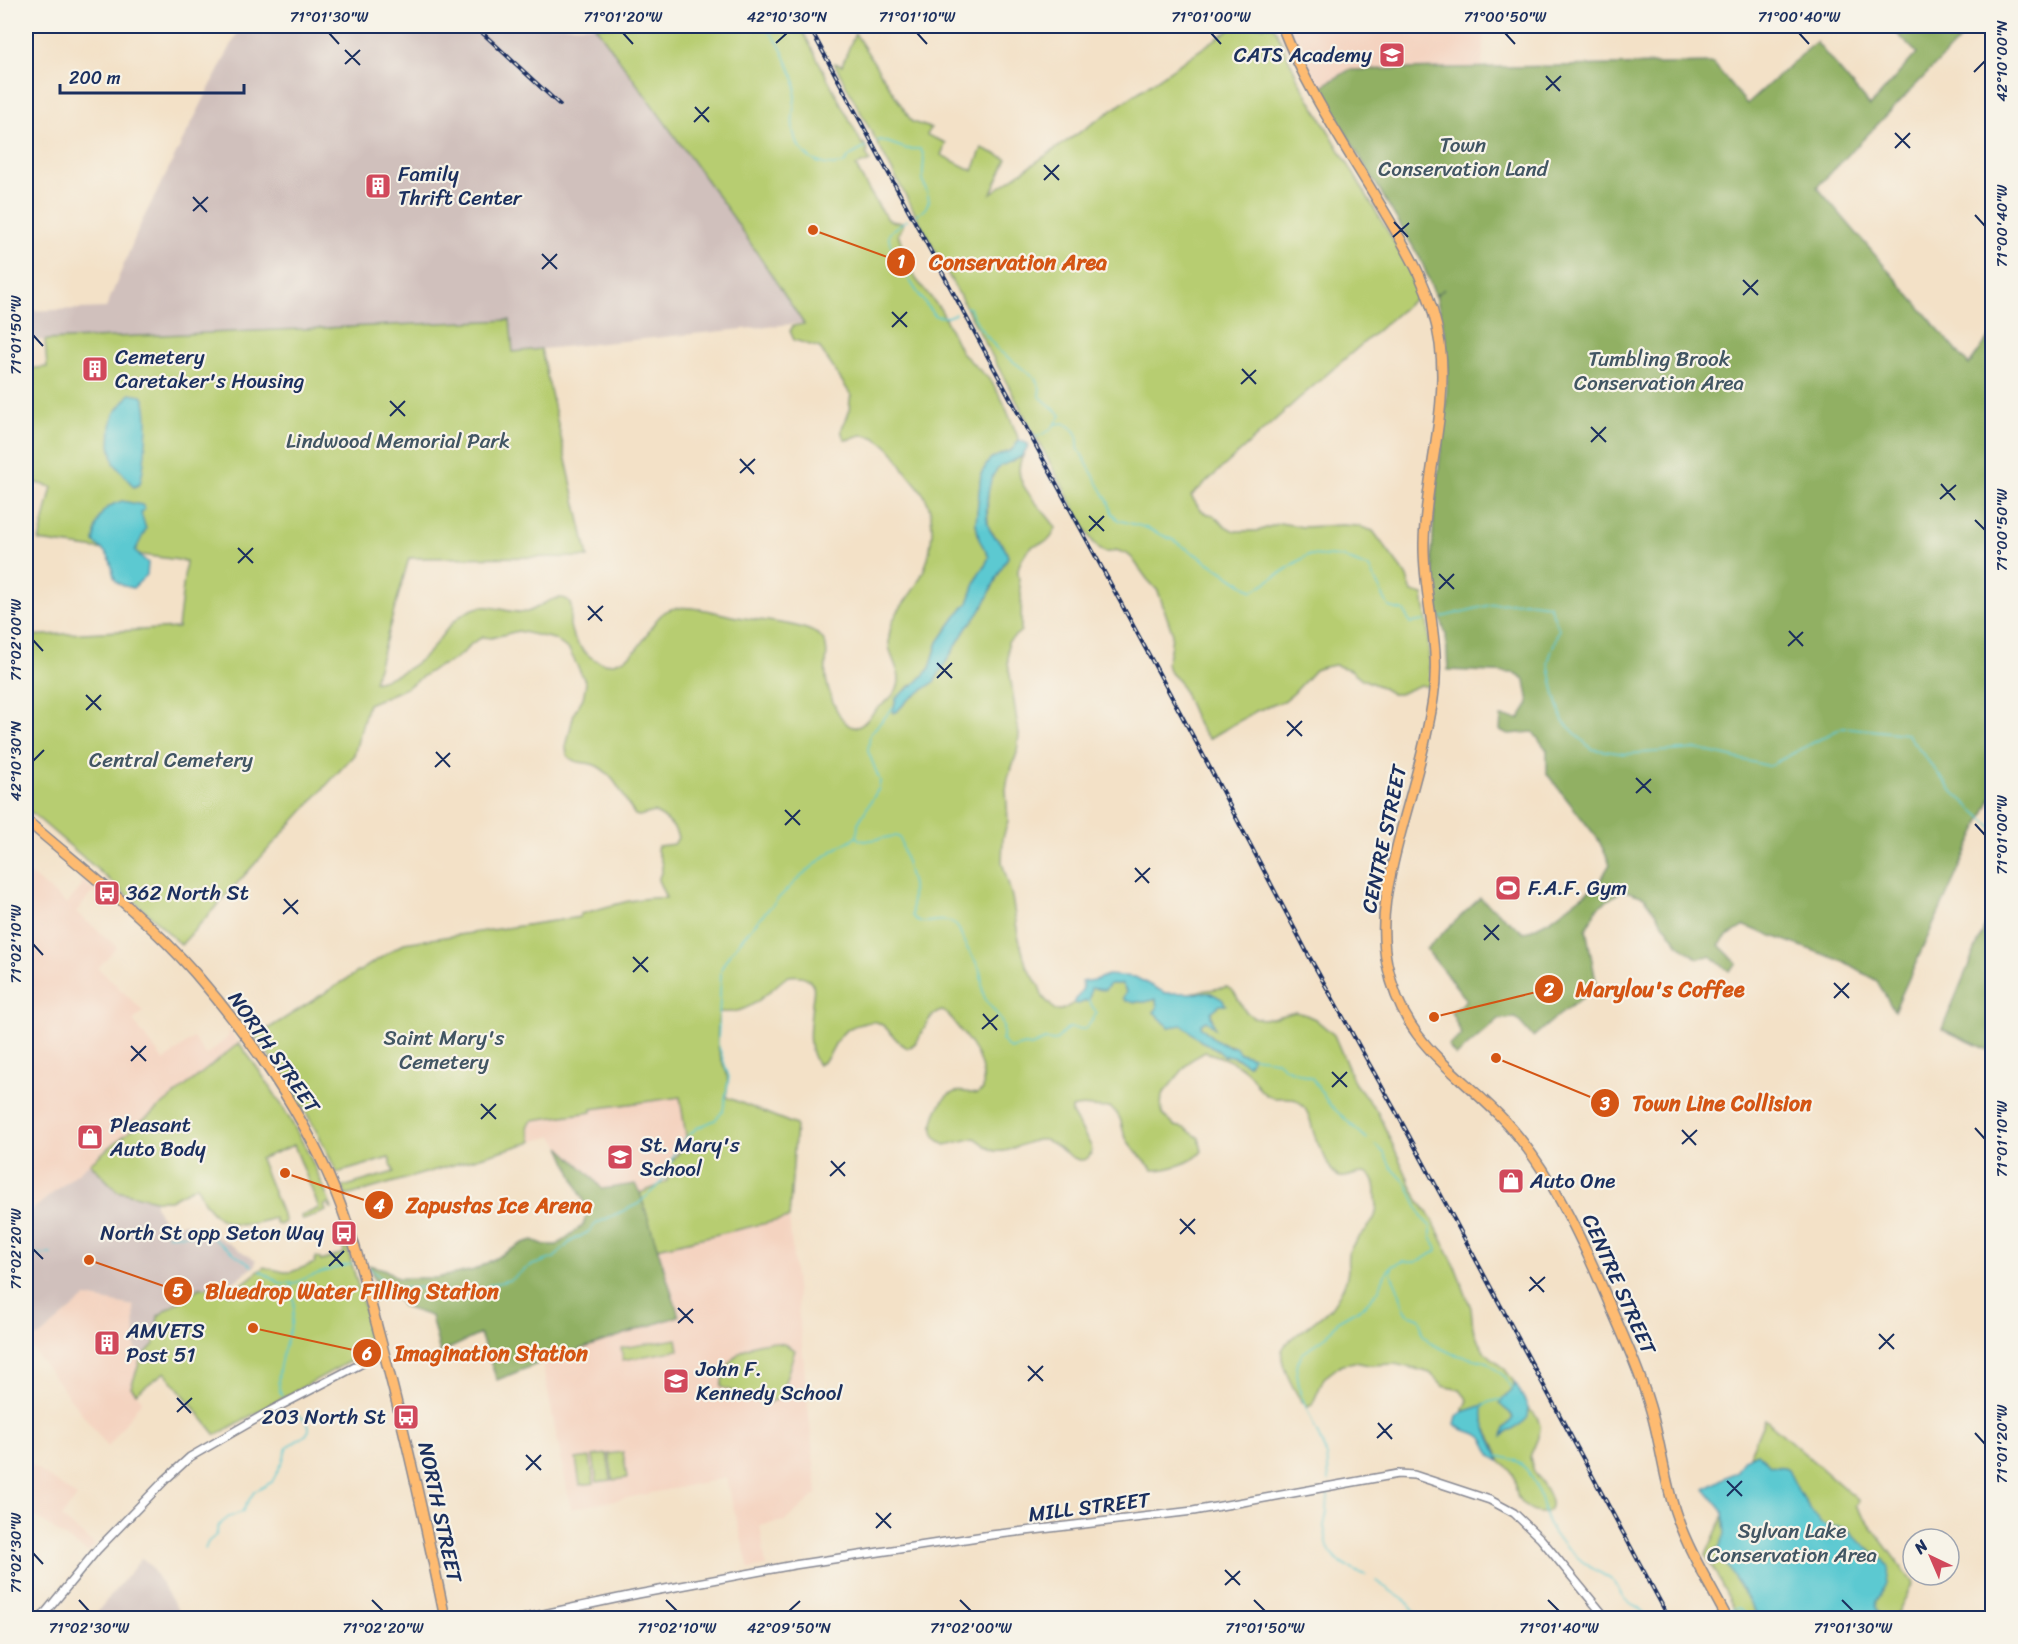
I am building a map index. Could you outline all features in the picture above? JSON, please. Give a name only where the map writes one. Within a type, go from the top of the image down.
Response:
[{"type":"main road","name":"CENTRE STREET","points":[[1282,26],[1304,76],[1415,264],[1430,300],[1440,340],[1442,370],[1424,540],[1425,571],[1436,640],[1436,677],[1430,716],[1387,890],[1383,926],[1388,966],[1402,1008],[1419,1037],[1440,1061],[1513,1130],[1541,1168],[1568,1214],[1597,1274],[1640,1377],[1678,1521],[1727,1618]]},
{"type":"main road","name":"NORTH STREET","points":[[26,820],[142,920],[184,961],[272,1074],[312,1140],[334,1190],[358,1255],[416,1480],[445,1618]]},
{"type":"street","points":[[41,1618],[97,1550],[158,1486],[190,1457],[270,1411],[384,1352]]},
{"type":"street","name":"MILL STREET","points":[[525,1618],[795,1565],[991,1535],[1193,1511],[1389,1474],[1406,1474],[1490,1500],[1514,1513],[1541,1539],[1606,1618]]},
{"type":"shaded area","points":[[241,26],[595,26],[733,217],[803,323],[513,352],[510,320],[26,341],[26,311],[106,308],[141,223]]},
{"type":"shaded area","name":"CATS Academy","points":[[1289,26],[1484,26],[1482,68],[1350,70],[1319,88],[1299,51]]},
{"type":"shaded area","points":[[26,871],[67,904],[82,886],[80,879],[99,894],[90,895],[76,912],[117,947],[98,968],[143,1011],[133,1021],[164,1061],[193,1038],[206,1055],[227,1038],[228,1029],[239,1043],[26,1215]]},
{"type":"shaded area","name":"St. Mary's School","points":[[681,1096],[687,1143],[671,1162],[670,1176],[667,1181],[638,1196],[613,1202],[560,1147],[553,1136],[506,1149],[532,1120]]},
{"type":"shaded area","points":[[90,1163],[117,1191],[155,1200],[155,1205],[167,1228],[184,1223],[201,1227],[256,1260],[255,1266],[224,1289],[220,1287],[199,1288],[141,1358],[135,1347],[134,1306],[86,1297],[40,1336],[26,1341],[26,1215]]},
{"type":"shaded area","name":"John F. Kennedy School","points":[[789,1218],[817,1493],[785,1521],[760,1525],[766,1566],[749,1569],[726,1478],[571,1509],[542,1362],[678,1316],[657,1248]]},
{"type":"shaded area","points":[[86,1297],[134,1306],[135,1347],[141,1358],[131,1387],[142,1400],[108,1447],[26,1341],[40,1336]]},
{"type":"shaded area","points":[[26,1461],[77,1497],[61,1517],[95,1545],[88,1553],[33,1515],[26,1516]]},
{"type":"shaded area","points":[[142,1558],[149,1564],[180,1613],[177,1618],[92,1618]]},
{"type":"green space","points":[[595,26],[800,26],[868,152],[866,153],[870,161],[856,166],[876,203],[888,219],[902,222],[903,226],[898,234],[916,279],[941,310],[961,352],[991,381],[1003,401],[1019,440],[1012,450],[995,457],[981,474],[976,523],[979,539],[989,557],[979,573],[968,603],[938,642],[930,668],[917,682],[907,688],[896,712],[907,701],[934,682],[967,627],[980,612],[1008,557],[988,526],[989,486],[995,471],[1023,456],[1019,466],[1023,485],[1056,528],[1050,539],[1029,549],[1020,564],[1018,570],[1021,631],[1008,642],[1008,662],[1019,735],[1017,753],[1006,790],[1008,821],[1003,838],[1002,862],[1026,965],[1043,997],[1055,1010],[1062,1010],[1074,1003],[1089,1000],[1091,988],[1095,987],[1100,990],[1110,984],[1122,984],[1126,991],[1124,998],[1126,1001],[1145,1002],[1156,999],[1157,1008],[1154,1012],[1169,1027],[1182,1024],[1224,1056],[1229,1055],[1249,1064],[1252,1057],[1240,1053],[1235,1047],[1217,1042],[1201,1027],[1206,1020],[1214,1027],[1211,1012],[1220,1005],[1225,1005],[1222,1001],[1215,996],[1194,992],[1227,987],[1234,992],[1245,1011],[1253,1017],[1272,1018],[1295,1012],[1304,1014],[1315,1019],[1334,1035],[1355,1084],[1377,1111],[1418,1200],[1432,1219],[1455,1266],[1471,1308],[1473,1328],[1479,1343],[1485,1352],[1504,1368],[1514,1382],[1514,1386],[1502,1399],[1513,1418],[1505,1428],[1504,1435],[1526,1418],[1529,1409],[1539,1421],[1540,1432],[1530,1457],[1534,1471],[1551,1500],[1548,1511],[1537,1513],[1522,1502],[1517,1494],[1515,1478],[1510,1469],[1502,1463],[1484,1425],[1482,1412],[1476,1409],[1463,1412],[1468,1400],[1460,1390],[1443,1386],[1430,1373],[1395,1364],[1369,1365],[1355,1362],[1342,1364],[1324,1378],[1312,1405],[1308,1407],[1299,1397],[1283,1364],[1282,1351],[1289,1341],[1327,1312],[1340,1294],[1347,1275],[1349,1251],[1376,1214],[1375,1184],[1368,1174],[1364,1173],[1344,1177],[1335,1174],[1328,1165],[1317,1141],[1307,1111],[1297,1100],[1266,1095],[1249,1074],[1239,1066],[1205,1052],[1191,1060],[1162,1095],[1161,1107],[1164,1116],[1175,1126],[1184,1128],[1199,1138],[1202,1151],[1193,1159],[1180,1165],[1153,1170],[1130,1144],[1124,1135],[1120,1119],[1109,1107],[1072,1108],[1072,1114],[1091,1147],[1089,1157],[1084,1160],[1072,1157],[1044,1140],[1032,1141],[1001,1151],[992,1150],[975,1138],[945,1145],[935,1137],[933,1132],[935,1116],[942,1102],[954,1092],[977,1094],[983,1090],[983,1077],[978,1057],[948,1014],[942,1011],[931,1017],[918,1040],[908,1048],[877,1022],[851,1027],[844,1032],[828,1056],[818,1065],[811,1051],[809,1036],[813,985],[806,977],[788,976],[757,1002],[740,1010],[719,1012],[717,1036],[719,1051],[728,1076],[726,1097],[796,1125],[789,1218],[657,1248],[640,1193],[667,1181],[671,1162],[687,1143],[680,1097],[533,1120],[528,1126],[532,1142],[346,1196],[343,1187],[394,1172],[389,1158],[337,1173],[300,1102],[255,1037],[404,943],[580,917],[580,914],[623,903],[666,898],[658,880],[662,865],[657,850],[658,846],[674,844],[678,838],[677,833],[669,822],[654,812],[635,815],[614,781],[604,770],[593,764],[574,761],[567,755],[566,747],[574,713],[583,698],[586,683],[569,650],[554,639],[518,631],[491,638],[483,637],[472,643],[450,662],[435,668],[406,688],[368,704],[354,755],[181,945],[149,914],[26,808],[26,636],[178,628],[186,561],[39,541],[52,487],[26,480],[26,369],[47,367],[45,340],[510,320],[513,352],[541,349],[588,557],[409,558],[374,682],[396,675],[416,663],[428,653],[454,621],[476,608],[527,612],[551,600],[564,598],[570,604],[572,611],[570,626],[575,640],[586,653],[599,661],[613,663],[625,658],[642,643],[659,617],[666,611],[676,608],[697,609],[796,626],[818,635],[826,645],[826,677],[832,701],[842,718],[853,727],[863,724],[891,697],[897,688],[899,679],[889,643],[890,631],[898,611],[923,573],[929,552],[932,529],[925,497],[885,444],[867,435],[846,440],[843,436],[842,429],[848,415],[851,395],[820,348],[794,340],[790,331],[793,326],[804,324],[733,217]]},
{"type":"green space","points":[[1235,26],[1274,26],[1300,83],[1406,262],[1420,294],[1191,496],[1205,513],[1213,515],[1234,531],[1258,531],[1280,523],[1303,527],[1358,526],[1373,531],[1406,575],[1412,592],[1423,595],[1428,628],[1430,687],[1420,685],[1399,694],[1392,694],[1362,679],[1351,670],[1335,665],[1324,667],[1315,670],[1284,701],[1256,711],[1209,739],[1198,725],[1179,681],[1169,671],[1167,663],[1172,632],[1158,591],[1127,554],[1116,550],[1105,552],[1091,539],[834,63],[842,65],[855,33],[912,122],[931,128],[927,135],[946,143],[941,155],[973,171],[982,148],[1007,159],[991,193]]},
{"type":"green space","points":[[1889,26],[1973,26],[1817,187],[1969,365],[1992,333],[1992,643],[1988,666],[1992,668],[1992,796],[1894,1011],[1877,981],[1845,962],[1744,926],[1727,936],[1719,945],[1737,963],[1729,971],[1710,956],[1697,958],[1679,945],[1644,897],[1623,890],[1598,907],[1586,929],[1597,987],[1533,1037],[1516,1018],[1499,1019],[1456,1056],[1448,1046],[1462,1035],[1451,1012],[1461,1006],[1466,999],[1426,949],[1480,898],[1524,933],[1550,920],[1598,884],[1610,864],[1598,839],[1547,774],[1547,750],[1533,732],[1508,734],[1500,730],[1501,717],[1519,719],[1529,703],[1525,680],[1514,673],[1448,670],[1446,635],[1438,611],[1432,557],[1434,512],[1448,368],[1445,334],[1436,296],[1444,289],[1435,295],[1421,260],[1319,88],[1349,70],[1713,63],[1747,104],[1816,42],[1870,106],[1917,53]]},
{"type":"green space","points":[[1992,909],[1992,1052],[1942,1029]]},
{"type":"green space","points":[[239,1043],[292,1122],[314,1164],[332,1209],[328,1204],[324,1205],[326,1211],[303,1220],[301,1216],[319,1208],[294,1145],[260,1159],[285,1222],[280,1225],[274,1218],[245,1225],[228,1222],[212,1212],[196,1186],[170,1200],[155,1200],[117,1191],[90,1163]]},
{"type":"green space","points":[[560,1147],[602,1189],[635,1184],[640,1193],[679,1316],[542,1362],[497,1380],[480,1334],[440,1353],[431,1316],[403,1307],[397,1299],[381,1297],[369,1265],[384,1269],[398,1278],[436,1278],[474,1270],[523,1243],[533,1240],[545,1245],[557,1245],[583,1225],[588,1211]]},
{"type":"green space","points":[[347,1247],[372,1335],[371,1345],[363,1354],[216,1435],[165,1372],[136,1393],[131,1387],[141,1358],[154,1344],[158,1316],[199,1288],[220,1287],[229,1294],[264,1267],[291,1272],[315,1263],[316,1257],[321,1261],[344,1253],[343,1248]]},
{"type":"green space","points":[[677,1339],[679,1350],[623,1360],[621,1348]]},
{"type":"green space","points":[[771,1342],[784,1344],[795,1350],[780,1398],[766,1404],[721,1387],[726,1369],[737,1355],[752,1346]]},
{"type":"green space","name":"Sylvan Lake Conservation Area","points":[[1765,1419],[1859,1501],[1855,1505],[1901,1567],[1901,1587],[1911,1587],[1895,1618],[1739,1618],[1706,1555]]},
{"type":"green space","points":[[623,1452],[627,1478],[613,1480],[609,1454]]},
{"type":"green space","points":[[607,1454],[611,1480],[597,1482],[593,1456]]},
{"type":"green space","points":[[590,1457],[594,1483],[580,1485],[576,1459]]},
{"type":"water","points":[[130,394],[142,396],[145,402],[147,424],[142,476],[140,484],[134,487],[114,463],[110,445],[114,414]]},
{"type":"water","points":[[1019,440],[1028,444],[1024,454],[1004,464],[996,471],[992,478],[987,502],[989,529],[1004,547],[1008,557],[980,612],[967,627],[934,682],[893,713],[896,698],[917,682],[930,668],[938,642],[968,603],[979,573],[989,557],[979,539],[976,523],[981,474],[990,459],[1012,450]]},
{"type":"water","points":[[122,501],[142,505],[145,509],[141,513],[146,529],[135,551],[148,563],[147,575],[133,588],[116,580],[108,556],[94,542],[100,516],[109,507]]},
{"type":"water","points":[[1108,975],[1135,977],[1165,993],[1211,993],[1222,999],[1226,1005],[1220,1005],[1211,1012],[1215,1028],[1206,1021],[1201,1024],[1201,1027],[1220,1043],[1235,1047],[1240,1053],[1253,1057],[1246,1064],[1233,1056],[1224,1056],[1182,1025],[1169,1027],[1154,1012],[1157,1008],[1156,999],[1145,1002],[1126,1001],[1123,998],[1126,991],[1122,984],[1110,984],[1105,990],[1091,988],[1089,1000],[1074,1003],[1083,988],[1082,982]]},
{"type":"water","points":[[1514,1382],[1529,1413],[1524,1422],[1503,1436],[1505,1428],[1513,1418],[1500,1403],[1514,1386]]},
{"type":"water","points":[[1484,1405],[1483,1420],[1499,1461],[1493,1457],[1481,1437],[1455,1424],[1457,1416],[1463,1412]]},
{"type":"water","name":"Sylvan Lake Conservation Area","points":[[1757,1453],[1770,1465],[1788,1470],[1800,1494],[1820,1523],[1826,1526],[1847,1528],[1868,1549],[1882,1557],[1889,1567],[1887,1583],[1877,1601],[1876,1608],[1880,1618],[1759,1618],[1728,1567],[1715,1551],[1719,1549],[1725,1534],[1723,1511],[1705,1489],[1737,1471],[1744,1459]]},
{"type":"waterway","points":[[762,26],[778,43],[794,77],[796,89],[793,126],[795,136],[804,153],[821,163],[843,164],[850,156],[866,147]]},
{"type":"waterway","points":[[877,141],[881,140],[907,149],[920,149],[922,152],[923,180],[929,201],[925,209],[917,215]]},
{"type":"waterway","points":[[907,220],[894,228],[889,235],[894,252],[907,276],[935,316],[947,317],[955,314]]},
{"type":"waterway","points":[[966,307],[969,308],[980,328],[998,350],[1035,378],[1040,388],[1039,396],[1061,415],[1051,429],[1035,437]]},
{"type":"waterway","points":[[1056,424],[1064,423],[1076,433],[1078,448],[1108,501],[1112,513],[1118,520],[1144,527],[1173,540],[1253,591],[1308,555],[1342,557],[1369,568],[1389,607],[1404,611],[1410,623],[1424,621]]},
{"type":"waterway","points":[[1442,617],[1494,604],[1526,602],[1549,605],[1559,629],[1548,662],[1555,695],[1563,721],[1591,749],[1626,754],[1696,749],[1769,766],[1843,727],[1907,734],[1950,789],[1992,827]]},
{"type":"waterway","points":[[893,708],[870,734],[868,751],[880,781],[879,788],[858,823],[857,837],[865,841],[896,836],[900,838],[912,885],[912,916],[922,922],[949,921],[958,927],[979,968],[984,996],[1002,1022],[1002,1041],[1010,1049],[1024,1045],[1031,1046],[1045,1040],[1055,1041],[1068,1028],[1085,1029],[1097,1013],[1087,999]]},
{"type":"waterway","points":[[369,1268],[394,1289],[435,1287],[466,1299],[472,1298],[489,1285],[510,1280],[530,1266],[554,1258],[570,1242],[588,1232],[597,1223],[638,1204],[660,1184],[668,1173],[673,1155],[683,1140],[697,1128],[715,1120],[723,1111],[729,1077],[718,1044],[721,971],[724,963],[757,921],[796,881],[829,854],[856,837]]},
{"type":"waterway","points":[[1253,1057],[1276,1060],[1285,1068],[1312,1078],[1329,1104],[1367,1139]]},
{"type":"waterway","points":[[1376,1145],[1384,1153],[1391,1167],[1407,1184],[1423,1219],[1431,1227],[1431,1237],[1437,1249],[1436,1252],[1417,1261],[1404,1261],[1392,1266],[1391,1274],[1404,1308],[1408,1314],[1419,1318],[1422,1333],[1430,1343],[1453,1354],[1487,1362],[1505,1377],[1511,1388]]},
{"type":"waterway","points":[[167,1235],[203,1234],[209,1236],[252,1266]]},
{"type":"waterway","points":[[26,1255],[51,1254]]},
{"type":"waterway","points":[[282,1396],[279,1375],[293,1315],[294,1302],[291,1286],[310,1276],[352,1264]]},
{"type":"waterway","points":[[1329,1481],[1327,1456],[1300,1393],[1296,1366],[1302,1354],[1327,1336],[1339,1320],[1364,1306],[1378,1291],[1391,1267]]},
{"type":"waterway","points":[[260,1271],[280,1283],[292,1283]]},
{"type":"waterway","points":[[1483,1407],[1489,1402],[1503,1399]]},
{"type":"waterway","points":[[205,1549],[208,1542],[216,1535],[219,1525],[229,1517],[242,1512],[254,1492],[272,1482],[287,1447],[306,1435],[309,1430],[306,1420],[291,1411]]},
{"type":"waterway","points":[[1498,1456],[1514,1460],[1525,1468],[1536,1486],[1546,1517],[1556,1536],[1581,1560],[1614,1582],[1625,1599],[1640,1609],[1646,1618]]},
{"type":"waterway","points":[[1328,1494],[1324,1526],[1329,1552],[1337,1560],[1366,1575]]},
{"type":"waterway","points":[[1376,1581],[1407,1602],[1421,1618]]},
{"type":"waterway","points":[[1728,1611],[1738,1608],[1750,1618]]},
{"type":"waterway","points":[[194,1618],[201,1615]]},
{"type":"waterway","points":[[1714,1618],[1722,1615]]},
{"type":"railway","points":[[475,26],[560,105]]},
{"type":"railway","points":[[809,26],[1202,753],[1310,958],[1400,1119],[1669,1618]]},
{"type":"place","name":"CATS Academy","points":[[1392,55]]},
{"type":"place","name":"Family Thrift Center","points":[[378,186]]},
{"type":"place","name":"Conservation Area","points":[[813,230]]},
{"type":"place","name":"Cemetery Caretaker's Housing","points":[[95,369]]},
{"type":"place","name":"F.A.F. Gym","points":[[1508,888]]},
{"type":"place","name":"362 North St","points":[[107,893]]},
{"type":"place","name":"Marylou's Coffee","points":[[1434,1017]]},
{"type":"place","name":"Town Line Collision","points":[[1496,1058]]},
{"type":"place","name":"Pleasant Auto Body","points":[[90,1137]]},
{"type":"place","name":"St. Mary's School","points":[[620,1157]]},
{"type":"place","name":"Zapustas Ice Arena","points":[[285,1173]]},
{"type":"place","name":"Auto One","points":[[1511,1181]]},
{"type":"place","name":"North St opp Seton Way","points":[[344,1233]]},
{"type":"place","name":"Bluedrop Water Filling Station","points":[[89,1260]]},
{"type":"place","name":"Imagination Station","points":[[253,1328]]},
{"type":"place","name":"AMVETS Post 51","points":[[107,1343]]},
{"type":"place","name":"John F. Kennedy School","points":[[676,1381]]},
{"type":"place","name":"203 North St","points":[[406,1417]]},
{"type":"park label","name":"Town Conservation Land","points":[[1463,157]]},
{"type":"park label","name":"Tumbling Brook Conservation Area","points":[[1659,371]]},
{"type":"park label","name":"Lindwood Memorial Park","points":[[398,441]]},
{"type":"park label","name":"Central Cemetery","points":[[171,760]]},
{"type":"park label","name":"Saint Mary's Cemetery","points":[[444,1050]]}]
